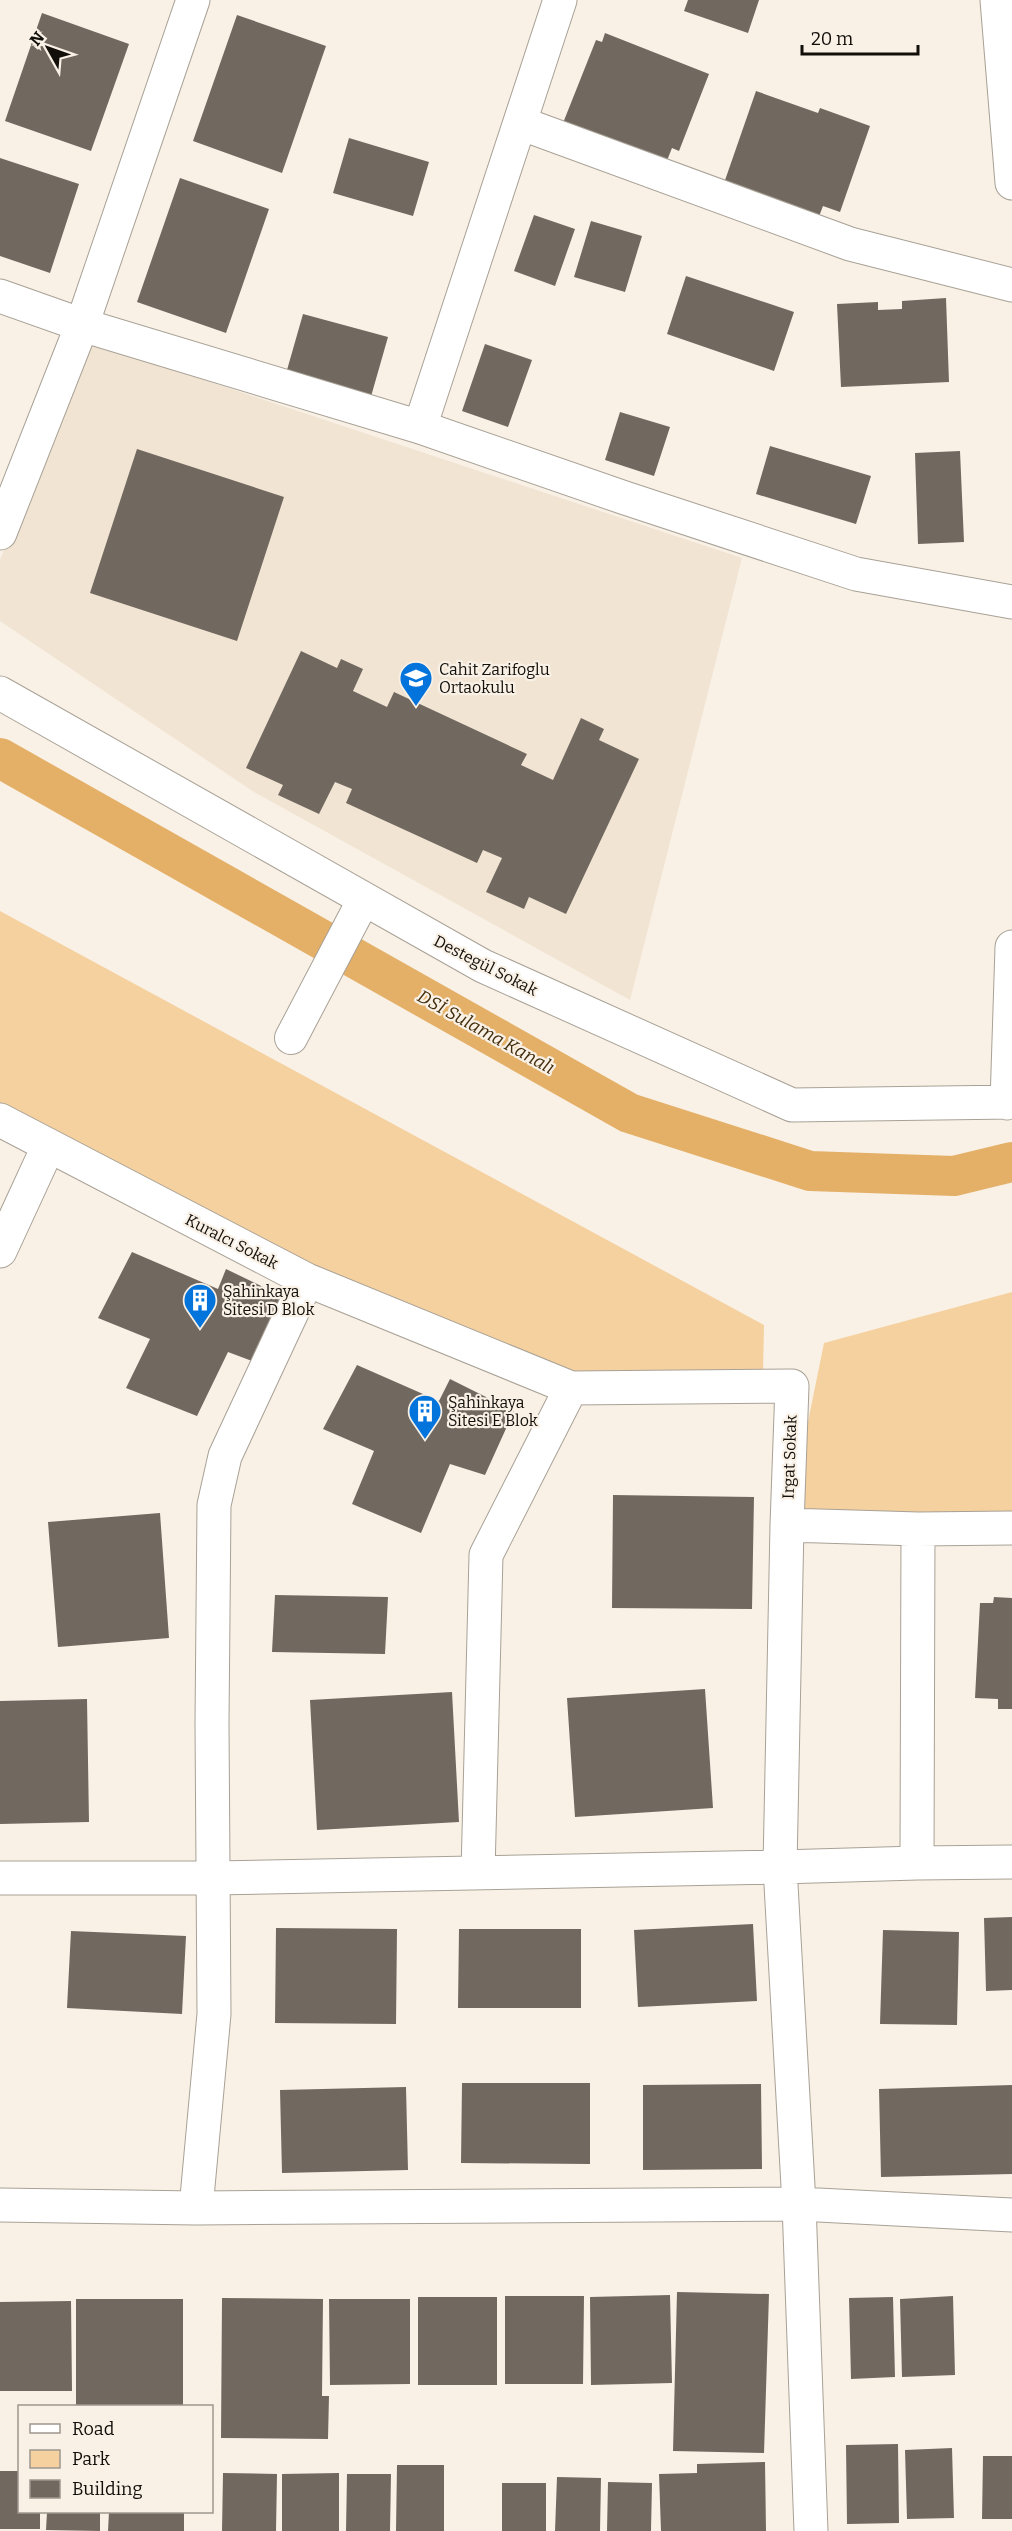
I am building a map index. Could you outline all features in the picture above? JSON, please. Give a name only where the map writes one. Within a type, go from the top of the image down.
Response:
[{"type":"street","points":[[0,533],[82,325],[193,0]]},
{"type":"street","points":[[420,427],[560,0]]},
{"type":"street","points":[[997,0],[1012,183]]},
{"type":"street","points":[[520,123],[850,244],[1012,285]]},
{"type":"street","points":[[0,296],[82,325],[420,427],[856,574],[1012,602]]},
{"type":"street","name":"Destegül Sokak","points":[[0,693],[483,966],[792,1105],[1009,1102]]},
{"type":"street","points":[[291,1038],[364,899]]},
{"type":"street","points":[[1009,1102],[1012,947]]},
{"type":"street","name":"Kuralcı Sokak","points":[[0,1120],[307,1280],[571,1388]]},
{"type":"street","points":[[0,1251],[48,1147]]},
{"type":"street","points":[[196,2208],[214,2014],[214,1505],[225,1456],[307,1280]]},
{"type":"street","name":"Irgat Sokak","points":[[571,1388],[792,1386],[787,1525]]},
{"type":"street","points":[[478,1873],[486,1555],[571,1388]]},
{"type":"street","points":[[811,2531],[799,2204],[780,1867],[787,1525],[918,1529],[1012,1528]]},
{"type":"street","points":[[917,1863],[918,1529]]},
{"type":"street","points":[[0,1878],[213,1878],[1012,1862]]},
{"type":"street","points":[[0,2205],[196,2208],[799,2204],[1012,2215]]},
{"type":"shaded area","name":"Cahit Zarifoglu Ortaokulu","points":[[83,340],[742,558],[630,1000],[254,792],[0,621],[0,560]]},
{"type":"green space","points":[[0,911],[764,1325],[763,1373],[567,1377],[288,1259],[0,1111]]},
{"type":"green space","points":[[1012,1292],[1012,1513],[787,1525],[824,1343]]},
{"type":"building","points":[[688,0],[759,0],[748,33],[684,11]]},
{"type":"building","points":[[42,13],[129,44],[91,151],[5,121]]},
{"type":"building","points":[[237,15],[326,46],[282,173],[193,141]]},
{"type":"building","points":[[605,33],[709,74],[679,151],[672,148],[666,163],[563,123],[596,40],[602,42]]},
{"type":"building","points":[[756,91],[818,113],[820,108],[870,126],[840,212],[823,206],[818,219],[723,186]]},
{"type":"building","points":[[349,138],[429,162],[413,216],[333,193]]},
{"type":"building","points":[[0,158],[79,184],[50,273],[0,256]]},
{"type":"building","points":[[180,178],[269,209],[226,333],[137,302]]},
{"type":"building","points":[[534,215],[575,229],[555,286],[514,271]]},
{"type":"building","points":[[591,221],[642,236],[625,292],[574,277]]},
{"type":"building","points":[[686,276],[794,312],[774,371],[667,334]]},
{"type":"building","points":[[946,298],[949,382],[841,387],[837,304],[878,302],[878,310],[902,309],[902,301]]},
{"type":"building","points":[[303,314],[388,337],[370,400],[285,377]]},
{"type":"building","points":[[485,344],[532,360],[508,427],[462,411]]},
{"type":"building","points":[[620,412],[670,427],[654,476],[605,460]]},
{"type":"building","points":[[770,446],[871,476],[856,524],[756,494]]},
{"type":"building","points":[[137,449],[284,497],[237,641],[90,593]]},
{"type":"building","points":[[960,451],[964,542],[918,544],[915,453]]},
{"type":"building","points":[[301,651],[337,668],[341,659],[363,669],[353,691],[387,707],[394,692],[527,754],[521,765],[553,780],[581,718],[604,729],[599,740],[639,759],[566,914],[529,897],[524,909],[486,892],[502,858],[483,850],[477,863],[346,803],[352,789],[335,782],[319,814],[278,795],[283,785],[246,768]]},
{"type":"building","name":"Şahinkaya Sitesi D Blok","points":[[132,1252],[218,1289],[226,1269],[290,1300],[260,1364],[228,1352],[197,1416],[126,1388],[150,1339],[98,1318]]},
{"type":"building","name":"Şahinkaya Sitesi E Blok","points":[[357,1365],[439,1401],[450,1379],[514,1411],[485,1475],[450,1464],[421,1533],[352,1504],[374,1451],[323,1429]]},
{"type":"building","points":[[613,1495],[754,1497],[752,1609],[612,1608]]},
{"type":"building","points":[[160,1513],[169,1638],[58,1647],[48,1522]]},
{"type":"building","points":[[275,1595],[388,1597],[385,1654],[272,1652]]},
{"type":"building","points":[[994,1597],[1012,1598],[1012,1709],[998,1709],[998,1699],[975,1698],[980,1603],[993,1603]]},
{"type":"building","points":[[705,1689],[713,1808],[575,1817],[567,1698]]},
{"type":"building","points":[[452,1692],[459,1822],[317,1830],[310,1700]]},
{"type":"building","points":[[87,1699],[89,1822],[0,1824],[0,1701]]},
{"type":"building","points":[[1012,1917],[1012,1990],[986,1991],[984,1918]]},
{"type":"building","points":[[753,1924],[757,2001],[638,2007],[634,1930]]},
{"type":"building","points":[[276,1928],[397,1929],[396,2024],[275,2023]]},
{"type":"building","points":[[459,1929],[581,1929],[581,2008],[458,2008]]},
{"type":"building","points":[[883,1930],[959,1932],[957,2025],[880,2024]]},
{"type":"building","points":[[71,1931],[186,1936],[182,2014],[67,2008]]},
{"type":"building","points":[[462,2083],[590,2083],[590,2164],[461,2163]]},
{"type":"building","points":[[761,2084],[762,2169],[643,2170],[643,2085]]},
{"type":"building","points":[[1012,2085],[1012,2174],[881,2177],[879,2089]]},
{"type":"building","points":[[406,2087],[408,2170],[282,2173],[280,2090]]},
{"type":"building","points":[[677,2292],[769,2294],[764,2453],[673,2451]]},
{"type":"building","points":[[670,2295],[672,2383],[591,2385],[590,2297]]},
{"type":"building","points":[[505,2296],[584,2296],[583,2384],[505,2384]]},
{"type":"building","points":[[953,2296],[955,2375],[902,2377],[900,2299]]},
{"type":"building","points":[[418,2297],[497,2297],[497,2385],[418,2385]]},
{"type":"building","points":[[893,2297],[895,2377],[851,2379],[849,2298]]},
{"type":"building","points":[[222,2298],[323,2299],[322,2396],[329,2396],[328,2439],[221,2438]]},
{"type":"building","points":[[76,2299],[183,2299],[183,2405],[76,2405]]},
{"type":"building","points":[[329,2299],[410,2299],[410,2384],[330,2385]]},
{"type":"building","points":[[71,2301],[72,2391],[0,2391],[0,2302]]},
{"type":"building","points":[[898,2444],[899,2523],[847,2524],[846,2445]]},
{"type":"building","points":[[952,2448],[954,2518],[907,2519],[905,2450]]},
{"type":"building","points":[[983,2456],[1012,2456],[1012,2519],[982,2519]]},
{"type":"building","points":[[765,2462],[766,2531],[661,2531],[659,2474],[697,2473],[697,2464]]},
{"type":"building","points":[[397,2465],[444,2465],[444,2531],[396,2531]]},
{"type":"building","points":[[0,2471],[18,2471],[18,2513],[40,2513],[40,2529],[0,2529]]},
{"type":"building","points":[[223,2473],[277,2474],[276,2531],[222,2531]]},
{"type":"building","points":[[339,2473],[339,2531],[282,2531],[282,2474]]},
{"type":"building","points":[[347,2474],[391,2474],[390,2531],[346,2531]]},
{"type":"building","points":[[557,2477],[601,2478],[600,2531],[555,2531]]},
{"type":"building","points":[[608,2482],[652,2483],[651,2531],[607,2531]]},
{"type":"building","points":[[502,2483],[546,2483],[546,2531],[502,2531]]},
{"type":"building","points":[[47,2513],[100,2513],[100,2531],[46,2530]]},
{"type":"building","points":[[109,2513],[184,2513],[184,2531],[108,2531]]},
{"type":"waterway","name":"DSİ Sulama Kanalı","points":[[0,758],[629,1113],[810,1171],[954,1176],[1012,1162]]},
{"type":"place","name":"Cahit Zarifoglu Ortaokulu","points":[[416,707]]},
{"type":"place","name":"Şahinkaya Sitesi D Blok","points":[[200,1329]]},
{"type":"place","name":"Şahinkaya Sitesi E Blok","points":[[425,1440]]}]
